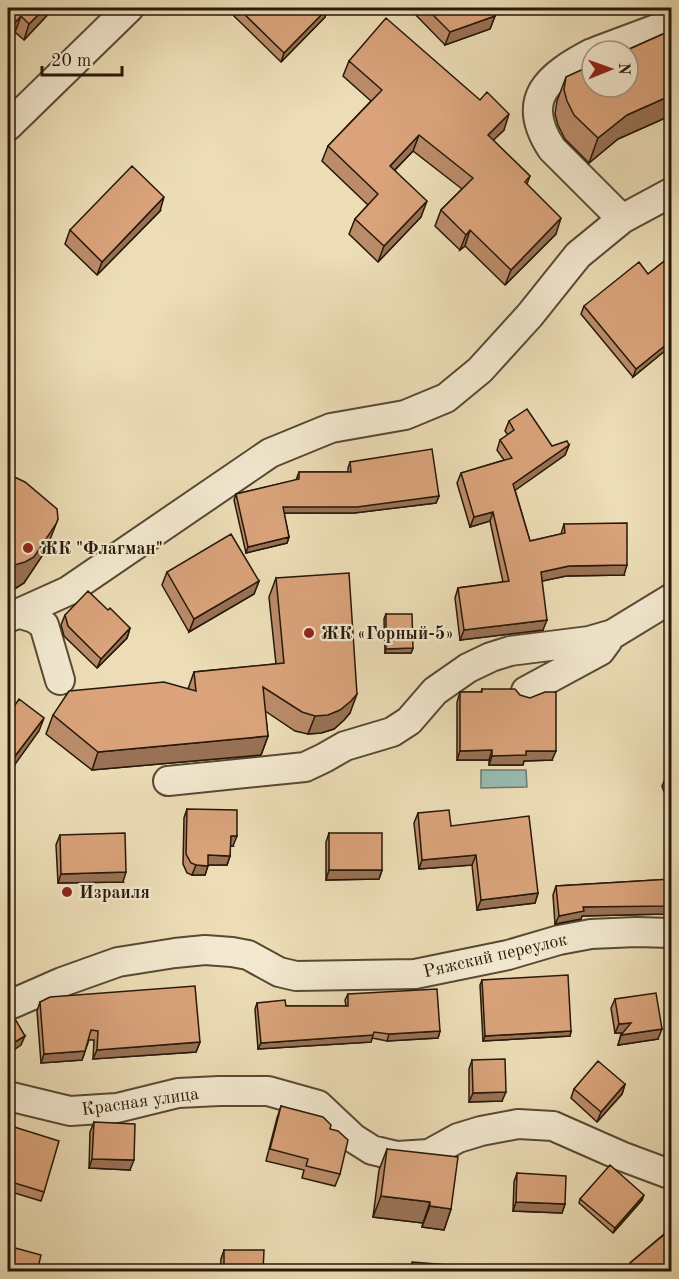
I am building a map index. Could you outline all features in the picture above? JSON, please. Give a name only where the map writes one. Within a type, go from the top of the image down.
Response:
[{"type":"street","points":[[8,126],[129,8]]},
{"type":"street","points":[[629,39],[672,23]]},
{"type":"street","points":[[580,61],[551,79],[542,92],[538,105],[538,122],[543,136],[552,149],[622,219]]},
{"type":"street","points":[[12,616],[68,591],[270,453],[330,428],[405,415],[446,398],[480,370],[530,315],[578,255],[622,219],[672,192]]},
{"type":"street","points":[[168,781],[305,767],[345,746],[392,732],[409,721],[443,684],[491,657],[510,651],[589,641],[613,634],[672,598]]},
{"type":"street","points":[[12,616],[34,618],[44,625],[60,680]]},
{"type":"street","points":[[526,691],[600,651],[613,634]]},
{"type":"street","name":"Ряжский переулок","points":[[8,1005],[118,962],[175,953],[205,950],[248,955],[279,972],[296,976],[415,974],[508,955],[559,940],[591,934],[672,933]]},
{"type":"street","name":"Красная улица","points":[[8,1096],[70,1111],[117,1108],[178,1093],[219,1090],[268,1091],[318,1105],[353,1138],[372,1150],[397,1156],[429,1154],[458,1138],[481,1131],[518,1124],[553,1126],[621,1156],[672,1175]]},
{"type":"water","points":[[481,770],[526,770],[527,787],[481,788]]},
{"type":"building","points":[[8,8],[45,8],[29,24],[21,16],[8,30]]},
{"type":"building","points":[[238,8],[328,8],[284,53]]},
{"type":"building","points":[[426,8],[494,8],[495,16],[450,32]]},
{"type":"building","points":[[386,18],[480,100],[487,92],[509,114],[488,135],[530,176],[525,182],[561,218],[511,270],[470,230],[466,235],[441,210],[473,178],[419,135],[390,166],[427,201],[384,246],[355,219],[378,194],[328,146],[382,90],[349,61]]},
{"type":"building","points":[[672,30],[672,95],[627,115],[598,138],[574,115],[564,90],[566,77],[580,71],[580,99],[640,99],[640,44]]},
{"type":"building","points":[[132,166],[164,197],[102,262],[70,230]]},
{"type":"building","points":[[672,255],[672,340],[636,369],[584,306],[639,262],[648,274]]},
{"type":"building","points":[[527,409],[552,446],[567,441],[569,445],[513,484],[530,541],[565,533],[564,524],[627,523],[627,565],[569,566],[541,572],[547,620],[464,630],[458,588],[509,581],[493,512],[474,517],[461,473],[512,458],[500,440],[514,430],[509,421]]},
{"type":"building","points":[[432,449],[439,496],[357,507],[283,507],[289,537],[248,547],[236,494],[299,479],[299,472],[351,472],[350,462]]},
{"type":"building","points":[[8,474],[25,482],[57,509],[58,519],[34,557],[11,566],[8,565]]},
{"type":"building","points":[[231,534],[259,581],[194,619],[167,572]]},
{"type":"building","points":[[349,573],[357,694],[340,710],[328,715],[315,716],[302,712],[263,687],[268,736],[98,752],[53,715],[69,691],[164,682],[196,691],[194,672],[284,663],[276,578]]},
{"type":"building","points":[[88,591],[130,628],[101,659],[68,626],[65,615]]},
{"type":"building","points":[[386,614],[412,614],[413,648],[386,649]]},
{"type":"building","points":[[482,689],[515,689],[520,695],[530,698],[545,692],[556,692],[556,751],[526,751],[526,755],[492,756],[492,750],[460,751],[460,692],[482,692]]},
{"type":"building","points":[[19,699],[44,718],[9,764],[8,713]]},
{"type":"building","points":[[672,775],[672,794],[666,777]]},
{"type":"building","points":[[187,809],[237,810],[237,836],[231,836],[230,856],[208,855],[208,866],[191,863],[186,854]]},
{"type":"building","points":[[449,810],[451,826],[529,816],[538,893],[481,900],[476,855],[422,860],[418,813]]},
{"type":"building","points":[[125,833],[126,872],[61,874],[60,835]]},
{"type":"building","points":[[329,833],[382,833],[382,870],[329,870]]},
{"type":"building","points":[[672,879],[672,903],[668,903],[668,906],[583,907],[584,911],[559,916],[556,886]]},
{"type":"building","points":[[568,975],[571,1031],[485,1036],[482,980]]},
{"type":"building","points":[[195,986],[200,1042],[97,1050],[98,1031],[91,1030],[85,1051],[44,1054],[40,1002],[50,997]]},
{"type":"building","points":[[437,989],[440,1031],[389,1034],[374,1032],[373,1035],[261,1043],[257,1003],[285,1000],[286,1006],[348,1006],[348,994]]},
{"type":"building","points":[[656,993],[662,1029],[621,1035],[631,1023],[619,1024],[615,999]]},
{"type":"building","points":[[8,1011],[11,1012],[25,1036],[8,1046]]},
{"type":"building","points":[[505,1059],[506,1092],[473,1093],[472,1060]]},
{"type":"building","points":[[598,1061],[625,1084],[601,1112],[574,1089]]},
{"type":"building","points":[[281,1106],[323,1117],[331,1125],[330,1129],[338,1131],[348,1140],[340,1174],[306,1166],[308,1159],[270,1149]]},
{"type":"building","points":[[94,1122],[135,1124],[134,1160],[92,1159]]},
{"type":"building","points":[[8,1125],[59,1141],[44,1192],[8,1181]]},
{"type":"building","points":[[387,1149],[458,1157],[451,1209],[430,1206],[430,1202],[381,1196]]},
{"type":"building","points":[[610,1165],[644,1195],[615,1228],[580,1199]]},
{"type":"building","points":[[517,1173],[566,1176],[565,1204],[516,1202]]},
{"type":"building","points":[[670,1214],[672,1215],[672,1272],[637,1272],[630,1263],[666,1233]]},
{"type":"building","points":[[8,1246],[41,1255],[37,1272],[8,1272]]},
{"type":"building","points":[[224,1250],[264,1250],[263,1272],[224,1272]]},
{"type":"building","points":[[412,1262],[460,1266],[460,1272],[412,1272]]},
{"type":"place","name":"ЖК \"Флагман\"","points":[[28,548]]},
{"type":"place","name":"ЖК «Горный-5»","points":[[309,633]]},
{"type":"place","name":"Израиля","points":[[67,892]]}]
